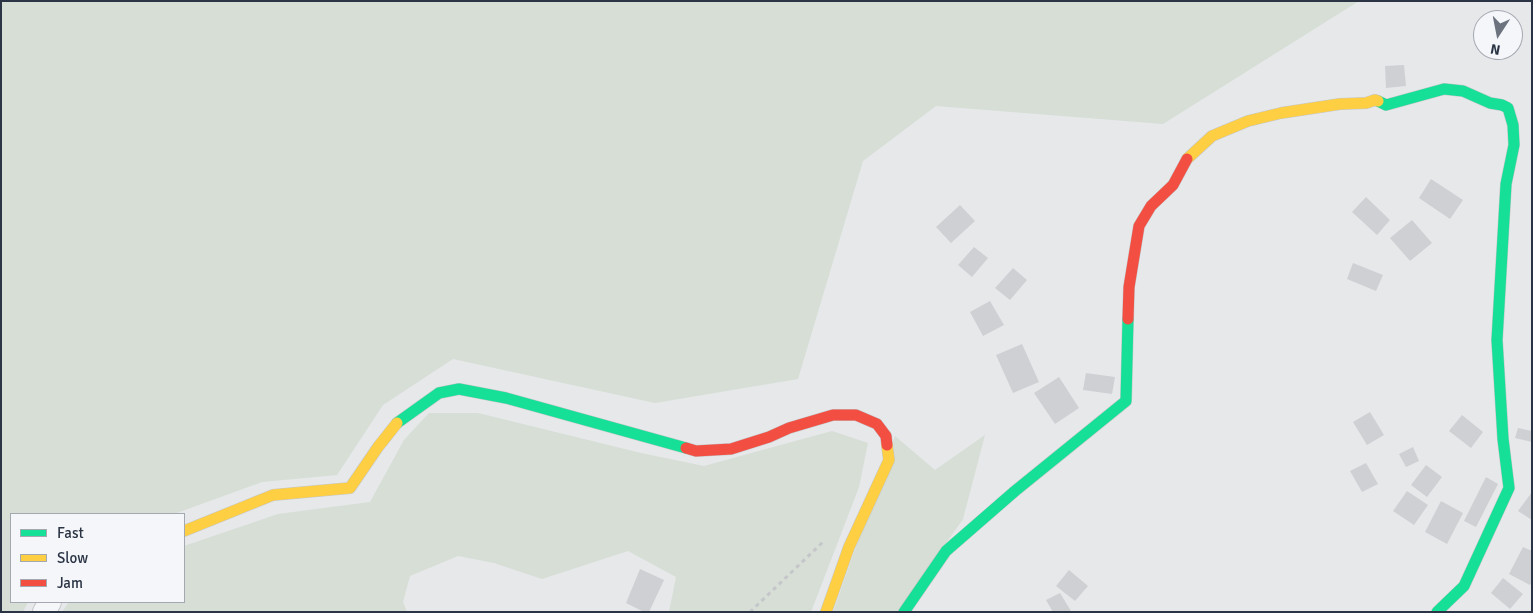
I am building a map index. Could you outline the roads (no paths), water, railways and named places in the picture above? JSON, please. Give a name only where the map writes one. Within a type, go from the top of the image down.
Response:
[{"type":"street","points":[[904,612],[946,551],[993,509],[1126,401],[1129,287],[1139,226],[1151,206],[1173,185],[1185,161],[1212,136],[1248,121],[1281,113],[1340,104],[1366,103],[1374,100],[1386,105],[1444,88],[1463,91],[1490,103],[1508,108],[1513,125],[1514,145],[1506,184],[1497,340],[1503,439],[1509,488],[1464,586],[1437,612]]},
{"type":"street","points":[[185,531],[273,495],[350,488],[378,446],[398,422],[439,393],[459,389],[506,398],[696,451],[731,449],[769,437],[789,428],[833,415],[856,415],[877,424],[886,436],[889,460],[849,547],[826,612]]}]
